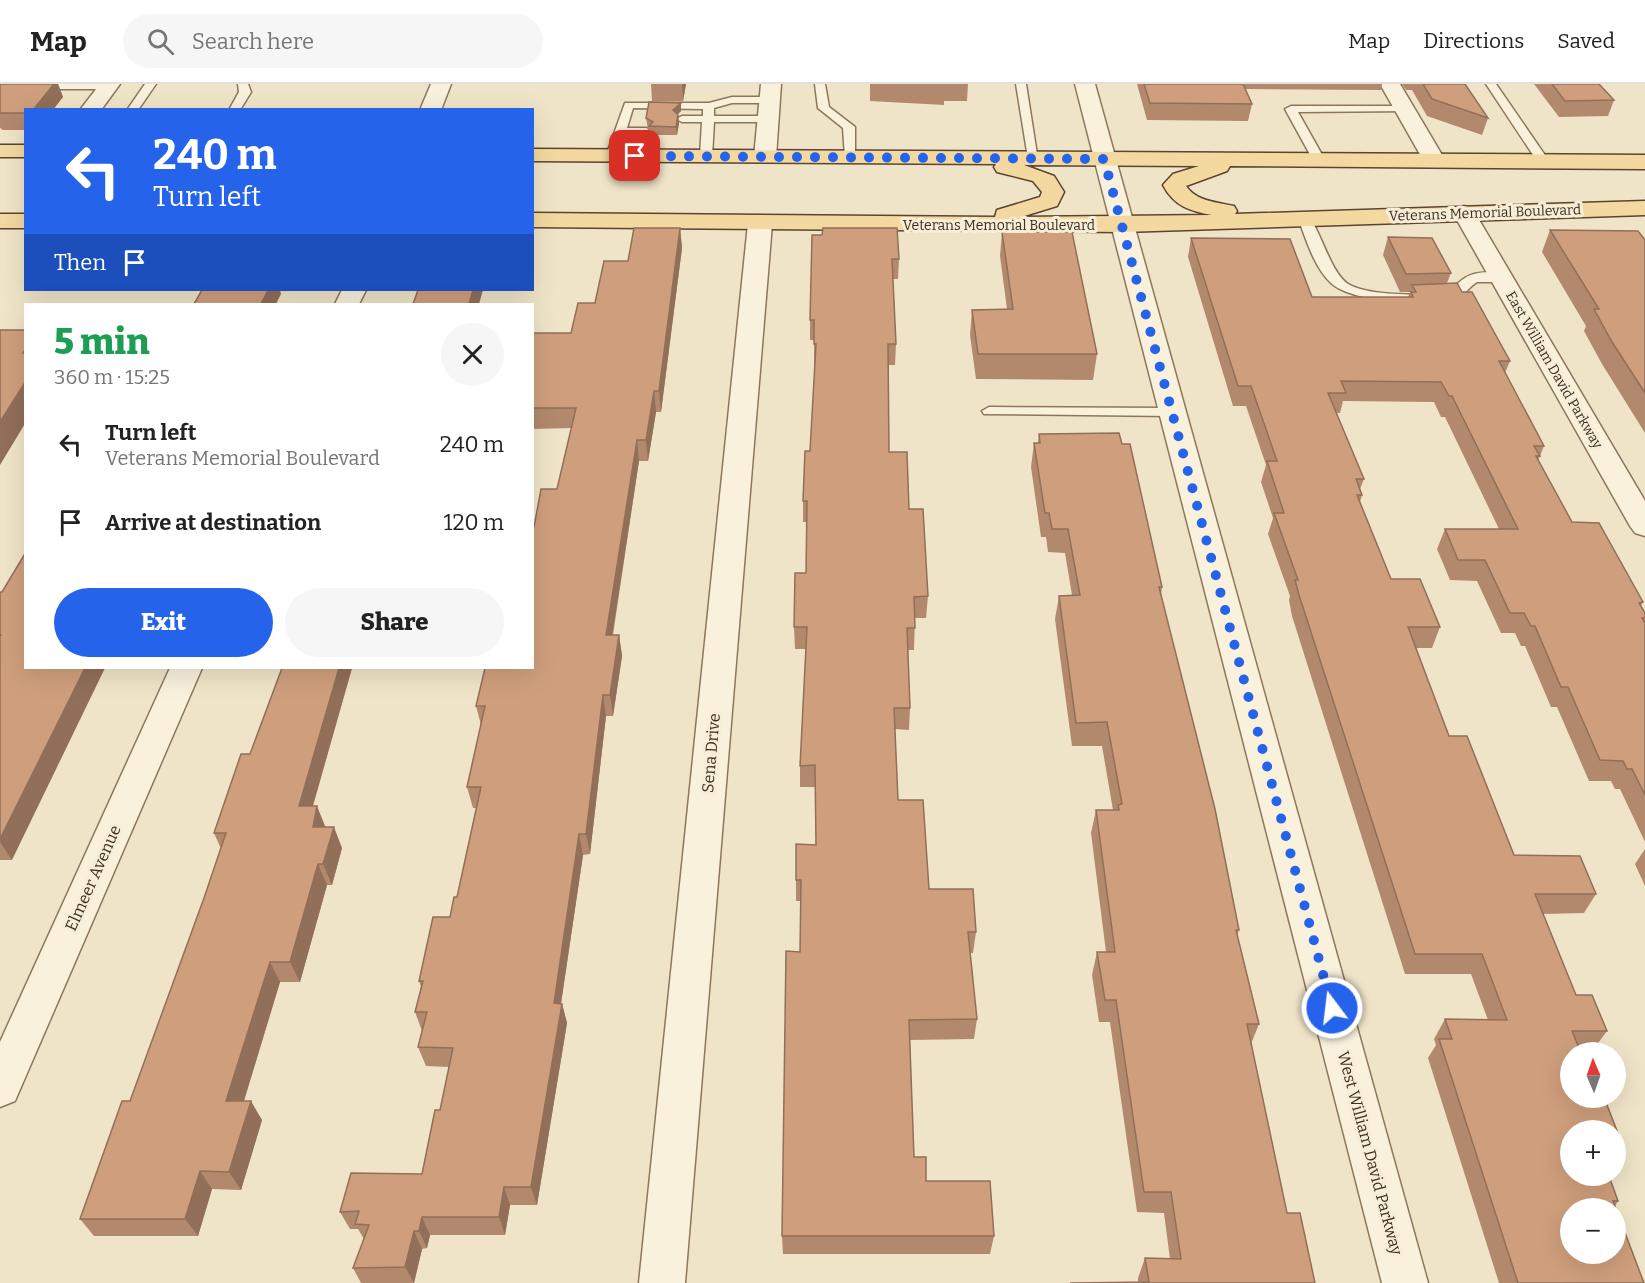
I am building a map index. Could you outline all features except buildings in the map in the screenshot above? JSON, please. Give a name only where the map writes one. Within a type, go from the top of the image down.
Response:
[{"type":"main road","points":[[0,151],[24,151]]},
{"type":"main road","points":[[534,155],[1645,162]]},
{"type":"main road","points":[[534,164],[608,156]]},
{"type":"main road","points":[[966,225],[1040,206],[1049,201],[1053,192],[1049,183],[1041,177],[970,157]]},
{"type":"main road","points":[[1240,159],[1181,179],[1174,184],[1177,191],[1183,199],[1198,205],[1267,219]]},
{"type":"main road","name":"Veterans Memorial Boulevard","points":[[534,220],[590,219],[760,224],[1123,225],[1645,208]]},
{"type":"main road","points":[[534,209],[590,219]]},
{"type":"street","points":[[431,108],[441,84]]},
{"type":"street","name":"West William David Parkway","points":[[1085,84],[1405,1283]]},
{"type":"street","points":[[1389,84],[1434,160]]},
{"type":"street","points":[[92,108],[109,85]]},
{"type":"street","points":[[765,157],[770,101]]},
{"type":"street","name":"East William David Parkway","points":[[1464,213],[1645,526]]},
{"type":"street","name":"Sena Drive","points":[[662,1283],[760,224]]},
{"type":"street","name":"Elmeer Avenue","points":[[0,1088],[186,669]]},
{"type":"lane","points":[[133,108],[151,84]]},
{"type":"lane","points":[[235,108],[245,92],[243,84]]},
{"type":"lane","points":[[820,84],[820,105],[849,127],[851,157]]},
{"type":"lane","points":[[1021,84],[1034,158]]},
{"type":"lane","points":[[1491,84],[1543,161]]},
{"type":"lane","points":[[0,86],[109,85]]},
{"type":"lane","points":[[608,156],[629,105],[709,106],[732,100],[770,101]]},
{"type":"lane","points":[[682,119],[708,119],[770,101]]},
{"type":"lane","points":[[706,156],[709,106]]},
{"type":"lane","points":[[1319,160],[1291,109],[1404,109]]},
{"type":"lane","points":[[620,131],[647,125],[624,118]]},
{"type":"lane","points":[[680,131],[707,132]]},
{"type":"lane","points":[[1304,218],[1327,273],[1338,285],[1356,293],[1373,297],[1446,297],[1464,290],[1469,282],[1476,278],[1501,279]]},
{"type":"lane","points":[[989,411],[1173,412]]},
{"type":"route","points":[[635,156],[1104,159],[1332,1008]]}]
